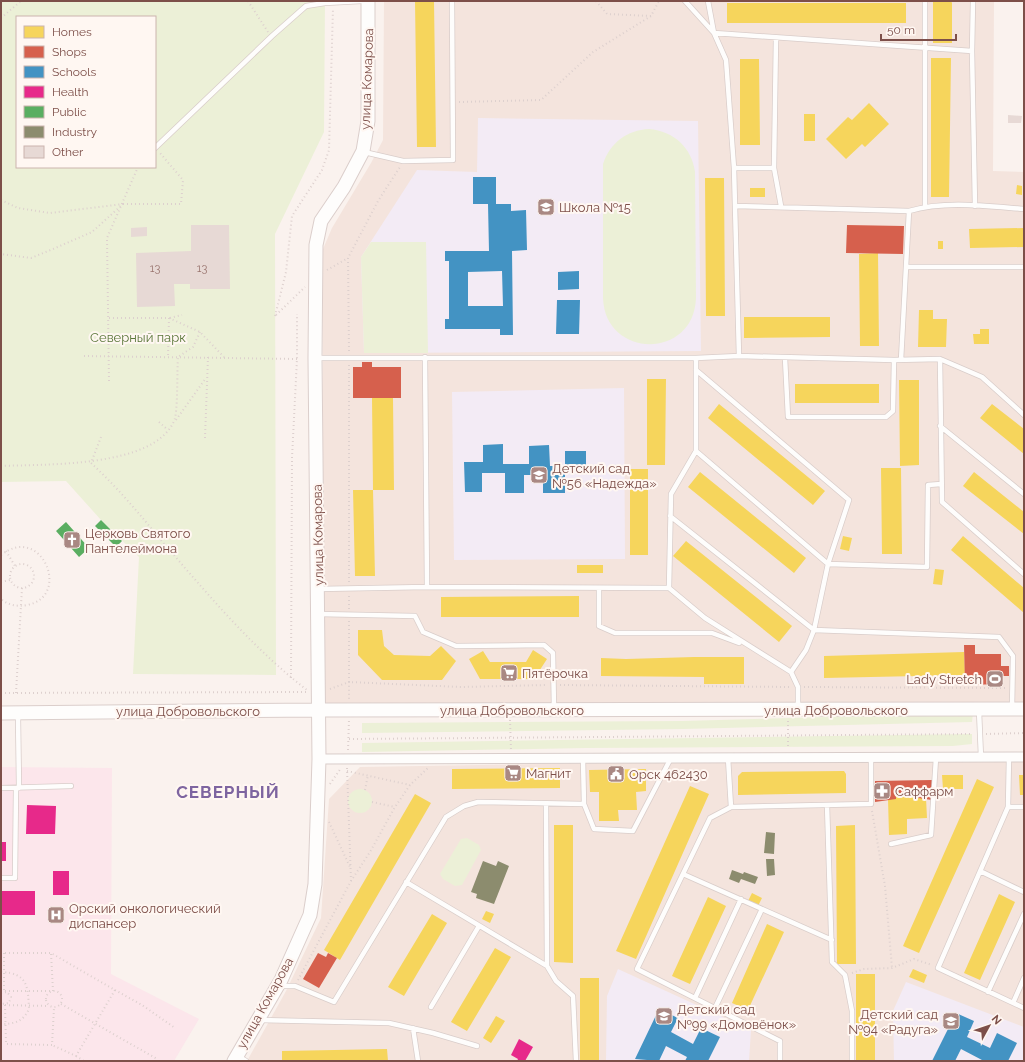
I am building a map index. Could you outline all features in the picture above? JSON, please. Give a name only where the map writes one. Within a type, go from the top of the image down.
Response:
[{"type":"main road","name":"улица Комарова","points":[[239,1059],[258,1020],[278,986],[310,915],[315,884],[319,759],[318,710],[314,692],[318,614],[315,358],[316,245],[321,221],[344,186],[363,151],[368,121],[368,1]]},
{"type":"main road","name":"улица Добровольского","points":[[1,713],[318,710],[1018,709]]},
{"type":"street","points":[[319,759],[1024,757]]},
{"type":"lane","points":[[156,147],[272,36],[306,6],[333,2],[362,1]]},
{"type":"lane","points":[[363,151],[403,161],[453,160],[452,1]]},
{"type":"lane","points":[[685,1],[714,33],[925,49],[972,51]]},
{"type":"lane","points":[[708,1],[714,33],[726,60],[736,206],[739,356]]},
{"type":"lane","points":[[925,1],[925,206]]},
{"type":"lane","points":[[973,1],[972,51],[975,206]]},
{"type":"lane","points":[[776,38],[774,168],[780,206]]},
{"type":"lane","points":[[734,168],[774,168]]},
{"type":"lane","points":[[736,206],[780,206],[909,211],[925,206],[975,206],[1024,209]]},
{"type":"lane","points":[[901,360],[909,211]]},
{"type":"lane","points":[[906,266],[1024,267]]},
{"type":"lane","points":[[315,358],[696,358],[739,356],[894,360],[940,359],[982,377],[1024,415]]},
{"type":"lane","points":[[425,357],[426,586]]},
{"type":"lane","points":[[669,588],[671,494],[696,451],[696,358]]},
{"type":"lane","points":[[784,358],[788,417],[886,417],[893,411],[894,360]]},
{"type":"lane","points":[[940,359],[942,502],[1024,574]]},
{"type":"lane","points":[[696,370],[849,500],[828,564],[814,630],[806,650],[791,672]]},
{"type":"lane","points":[[940,426],[1024,494]]},
{"type":"lane","points":[[696,451],[828,564],[927,567],[928,485],[941,484]]},
{"type":"lane","points":[[670,516],[814,630],[999,637],[1013,656],[1012,688],[1018,709]]},
{"type":"lane","points":[[318,589],[426,586],[669,588],[705,618],[746,646],[791,672],[798,687],[793,710]]},
{"type":"lane","points":[[599,588],[600,626],[615,633],[712,633],[746,646]]},
{"type":"lane","points":[[318,614],[415,616],[423,632],[456,646],[544,645],[553,652],[554,710]]},
{"type":"lane","points":[[979,709],[981,758]]},
{"type":"lane","points":[[1,878],[15,878],[18,713]]},
{"type":"lane","points":[[1009,757],[1008,807],[938,968],[1024,1008]]},
{"type":"lane","points":[[583,759],[584,804],[594,829],[633,831],[671,758]]},
{"type":"lane","points":[[728,758],[731,807]]},
{"type":"lane","points":[[780,1061],[780,1041],[637,969],[710,818],[731,807],[871,804],[871,758]]},
{"type":"lane","points":[[891,844],[931,835],[936,758]]},
{"type":"lane","points":[[1,788],[71,786]]},
{"type":"lane","points":[[278,986],[295,986],[334,1002],[446,817],[464,806],[478,802],[584,804]]},
{"type":"lane","points":[[546,804],[547,966]]},
{"type":"lane","points":[[827,805],[832,962],[845,975],[852,1011],[852,1061]]},
{"type":"lane","points":[[1008,807],[1024,807]]},
{"type":"lane","points":[[980,871],[1024,892]]},
{"type":"lane","points":[[683,874],[832,940]]},
{"type":"lane","points":[[406,882],[547,966],[556,981],[573,996],[576,1061]]},
{"type":"lane","points":[[695,998],[741,899]]},
{"type":"lane","points":[[715,1008],[762,909]]},
{"type":"lane","points":[[988,992],[1024,914]]},
{"type":"lane","points":[[431,1007],[479,926]]},
{"type":"lane","points":[[1013,1003],[1024,978]]},
{"type":"lane","points":[[258,1020],[389,1023],[456,1039],[477,1046]]},
{"type":"lane","points":[[413,1028],[418,1061]]},
{"type":"path","points":[[1,18],[21,1]]},
{"type":"path","points":[[248,1],[272,36]]},
{"type":"path","points":[[596,1],[607,14],[651,16]]},
{"type":"path","points":[[452,102],[541,100],[593,52],[651,16],[659,1]]},
{"type":"path","points":[[275,316],[286,272],[292,216],[322,170],[329,150],[333,2]]},
{"type":"path","points":[[1,200],[18,208],[50,213],[123,204],[181,204],[183,180],[156,149]]},
{"type":"path","points":[[349,682],[350,589],[348,258],[378,201],[390,185],[403,161]]},
{"type":"path","points":[[109,381],[110,356],[107,238],[138,168]]},
{"type":"path","points":[[1,254],[31,258],[53,249],[92,232],[123,204]]},
{"type":"path","points":[[291,678],[292,458],[297,359],[297,314]]},
{"type":"path","points":[[109,318],[169,318],[182,315]]},
{"type":"path","points":[[169,318],[200,332],[224,357]]},
{"type":"path","points":[[168,357],[169,318]]},
{"type":"path","points":[[178,357],[193,347],[200,332]]},
{"type":"path","points":[[84,356],[297,359]]},
{"type":"path","points":[[175,421],[178,357]]},
{"type":"path","points":[[205,438],[208,357]]},
{"type":"path","points":[[1,466],[91,462],[145,448],[163,437],[207,377]]},
{"type":"path","points":[[159,422],[168,430]]},
{"type":"path","points":[[91,462],[101,437]]},
{"type":"path","points":[[91,462],[111,482],[216,604],[276,666],[291,678],[314,692]]},
{"type":"path","points":[[1,555],[15,547],[25,547],[34,550],[45,560],[50,574],[49,584],[42,596],[30,604],[21,606],[11,605],[1,599]]},
{"type":"path","points":[[6,551],[15,566]]},
{"type":"path","points":[[26,565],[32,570],[32,582],[22,588],[15,586],[10,580],[10,572],[15,566],[26,565]]},
{"type":"path","points":[[1,582],[10,580]]},
{"type":"path","points":[[16,693],[22,588]]},
{"type":"path","points":[[1,693],[314,692],[349,682],[461,687],[553,685],[1012,688]]},
{"type":"path","points":[[510,710],[510,759]]},
{"type":"path","points":[[788,758],[788,735],[793,710]]},
{"type":"path","points":[[348,739],[1024,733]]},
{"type":"path","points":[[348,759],[346,771],[351,880]]},
{"type":"path","points":[[328,786],[348,759]]},
{"type":"path","points":[[295,986],[351,880],[370,852],[395,807],[410,785],[437,759]]},
{"type":"path","points":[[346,771],[410,785]]},
{"type":"path","points":[[365,790],[368,775]]},
{"type":"path","points":[[372,802],[395,807]]},
{"type":"path","points":[[871,804],[885,886],[892,968]]},
{"type":"path","points":[[328,821],[351,868]]},
{"type":"path","points":[[2,992],[2,953],[51,953],[142,1005],[175,1028]]},
{"type":"path","points":[[51,953],[53,991]]},
{"type":"path","points":[[845,975],[864,969],[892,968],[914,959],[938,968]]},
{"type":"path","points":[[1,1024],[12,1024],[21,1020],[27,1013],[29,1005],[27,985],[21,978],[14,974],[3,972]]},
{"type":"path","points":[[76,1056],[115,990]]},
{"type":"path","points":[[49,1006],[46,1001],[46,996],[53,991]]},
{"type":"path","points":[[2,992],[53,991],[60,994],[62,999],[60,1004],[54,1008]]},
{"type":"path","points":[[1,1004],[9,1003],[11,997],[7,992],[2,992]]},
{"type":"path","points":[[1,1004],[49,1006],[54,1008]]},
{"type":"path","points":[[60,1004],[158,1059]]},
{"type":"path","points":[[5,1005],[6,1044]]},
{"type":"path","points":[[52,1045],[54,1008]]},
{"type":"path","points":[[1,1044],[52,1045],[84,1061]]},
{"type":"shaded area","points":[[384,1],[994,1],[993,171],[1024,172],[1024,702],[812,705],[323,705],[323,249],[332,228],[383,140]]},
{"type":"shaded area","name":"Школа №15","points":[[478,118],[698,121],[701,351],[364,353],[361,257],[417,170],[477,172]]},
{"type":"shaded area","name":"Детский сад №56 «Надежда»","points":[[624,388],[625,559],[454,560],[452,392]]},
{"type":"shaded area","points":[[1024,759],[1024,1061],[247,1061],[286,991],[321,918],[329,799],[360,767]]},
{"type":"shaded area","name":"Орский онкологический диспансер","points":[[1,767],[112,768],[111,974],[199,1019],[174,1061],[1,1061]]},
{"type":"shaded area","name":"Детский сад №99 «Домовёнок»","points":[[618,969],[751,1030],[749,1061],[606,1061],[607,996]]},
{"type":"shaded area","name":"Детский сад №94 «Радуга»","points":[[906,982],[1024,1027],[1024,1061],[894,1061],[893,1011]]},
{"type":"green space","name":"Северный парк","points":[[1,1],[325,1],[324,132],[275,234],[276,675],[133,674],[139,557],[101,520],[66,481],[1,482]]},
{"type":"green space","points":[[649,129],[658,130],[674,137],[686,148],[693,163],[695,172],[696,298],[692,318],[681,333],[666,341],[650,344],[633,341],[618,332],[607,318],[603,298],[603,164],[610,150],[620,139],[634,132]]},
{"type":"green space","points":[[371,242],[426,242],[428,353],[364,353],[361,257]]},
{"type":"green space","points":[[973,713],[972,722],[683,729],[362,733],[362,723],[682,721]]},
{"type":"green space","points":[[972,734],[972,744],[953,746],[586,748],[362,752],[362,743]]},
{"type":"green space","points":[[360,789],[368,793],[372,801],[368,809],[360,813],[352,809],[348,801],[352,793]]},
{"type":"green space","points":[[467,838],[479,845],[481,850],[462,885],[455,886],[443,879],[440,874],[461,839]]},
{"type":"building: Homes","points":[[415,1],[434,1],[436,147],[417,147]]},
{"type":"building: Homes","points":[[933,1],[951,1],[952,3],[952,43],[933,43]]},
{"type":"building: Homes","points":[[727,3],[906,3],[906,23],[727,23]]},
{"type":"building: Homes","points":[[931,58],[951,58],[949,197],[931,197]]},
{"type":"building: Homes","points":[[740,59],[759,59],[760,145],[740,145]]},
{"type":"building: Homes","points":[[869,103],[889,124],[865,147],[862,144],[846,159],[826,139],[848,117],[852,120]]},
{"type":"building: Homes","points":[[804,114],[815,114],[815,141],[804,141]]},
{"type":"building: Homes","points":[[705,178],[724,178],[725,316],[706,316]]},
{"type":"building: Homes","points":[[1017,185],[1022,186],[1022,195],[1016,194]]},
{"type":"building: Homes","points":[[750,188],[765,188],[765,197],[750,197]]},
{"type":"building: Homes","points":[[1024,228],[1024,247],[970,248],[969,229]]},
{"type":"building: Homes","points":[[938,241],[943,241],[943,249],[938,249]]},
{"type":"building: Homes","points":[[878,253],[879,346],[860,346],[859,254]]},
{"type":"building: Homes","points":[[919,310],[933,310],[933,319],[947,319],[946,347],[918,347]]},
{"type":"building: Homes","points":[[744,317],[830,317],[830,337],[744,338]]},
{"type":"building: Homes","points":[[980,329],[989,329],[989,344],[974,344],[973,334],[980,334]]},
{"type":"building: Homes","points":[[647,379],[666,379],[665,465],[647,465]]},
{"type":"building: Homes","points":[[899,380],[919,380],[919,465],[900,466]]},
{"type":"building: Homes","points":[[795,384],[879,384],[879,403],[795,403]]},
{"type":"building: Homes","points":[[372,398],[393,398],[394,490],[373,490]]},
{"type":"building: Homes","points":[[719,404],[825,491],[813,505],[708,418]]},
{"type":"building: Homes","points":[[992,404],[1024,429],[1024,454],[980,418]]},
{"type":"building: Homes","points":[[881,468],[901,468],[902,554],[882,554]]},
{"type":"building: Homes","points":[[630,469],[648,469],[648,555],[630,555]]},
{"type":"building: Homes","points":[[700,472],[806,558],[794,573],[688,487]]},
{"type":"building: Homes","points":[[974,472],[1024,512],[1024,534],[963,486]]},
{"type":"building: Homes","points":[[353,490],[373,490],[375,576],[355,576]]},
{"type":"building: Homes","points":[[843,536],[852,538],[849,551],[840,549]]},
{"type":"building: Homes","points":[[963,536],[1024,588],[1024,613],[951,550]]},
{"type":"building: Homes","points":[[686,541],[792,626],[779,642],[673,556]]},
{"type":"building: Homes","points":[[577,565],[603,565],[603,573],[577,573]]},
{"type":"building: Homes","points":[[935,569],[944,570],[942,585],[933,584]]},
{"type":"building: Homes","points":[[579,596],[579,617],[441,617],[441,597]]},
{"type":"building: Homes","points":[[358,630],[382,630],[384,646],[394,655],[430,656],[441,646],[456,661],[442,680],[382,680],[358,655]]},
{"type":"building: Homes","points":[[533,650],[547,659],[534,679],[480,679],[469,659],[483,651],[490,662],[526,662]]},
{"type":"building: Homes","points":[[964,652],[965,675],[824,678],[824,656]]},
{"type":"building: Homes","points":[[744,657],[744,684],[704,684],[704,677],[601,676],[601,658],[626,659]]},
{"type":"building: Homes","points":[[560,768],[560,788],[452,789],[452,769]]},
{"type":"building: Homes","points":[[646,769],[646,791],[636,792],[637,810],[618,810],[619,821],[599,821],[599,792],[590,792],[589,770]]},
{"type":"building: Homes","points":[[844,771],[846,774],[846,793],[738,795],[738,776],[742,772]]},
{"type":"building: Homes","points":[[942,775],[963,775],[963,789],[943,789]]},
{"type":"building: Homes","points":[[1019,775],[1024,775],[1024,795],[1020,795]]},
{"type":"building: Homes","points":[[977,779],[994,787],[919,953],[903,946]]},
{"type":"building: Homes","points":[[690,786],[709,794],[636,959],[616,951]]},
{"type":"building: Homes","points":[[415,794],[431,803],[340,960],[324,950]]},
{"type":"building: Homes","points":[[896,796],[917,796],[918,798],[926,798],[927,818],[907,819],[907,834],[889,835],[888,799],[896,799]]},
{"type":"building: Homes","points":[[554,825],[573,825],[573,963],[554,962]]},
{"type":"building: Homes","points":[[855,825],[856,964],[837,964],[836,826]]},
{"type":"building: Homes","points":[[752,893],[762,898],[758,906],[748,901]]},
{"type":"building: Homes","points":[[999,894],[1015,902],[980,980],[964,973]]},
{"type":"building: Homes","points":[[708,897],[726,906],[690,984],[672,976]]},
{"type":"building: Homes","points":[[486,911],[494,914],[490,923],[482,919]]},
{"type":"building: Homes","points":[[432,914],[447,923],[404,996],[388,987]]},
{"type":"building: Homes","points":[[767,924],[784,932],[748,1010],[732,1003]]},
{"type":"building: Homes","points":[[495,948],[511,957],[467,1031],[451,1022]]},
{"type":"building: Homes","points":[[913,969],[927,975],[924,983],[909,977]]},
{"type":"building: Homes","points":[[856,974],[875,974],[875,1060],[856,1060]]},
{"type":"building: Homes","points":[[580,978],[599,978],[599,1061],[580,1061]]},
{"type":"building: Homes","points":[[496,1016],[505,1021],[491,1043],[483,1038]]},
{"type":"building: Homes","points":[[387,1049],[388,1061],[282,1061],[282,1051]]},
{"type":"building: Shops","points":[[847,225],[904,226],[903,254],[846,253]]},
{"type":"building: Shops","points":[[362,362],[372,362],[372,367],[401,367],[401,398],[353,398],[353,367],[362,367]]},
{"type":"building: Shops","points":[[964,645],[975,645],[975,654],[1001,654],[1001,666],[1009,666],[1009,676],[1003,676],[1003,684],[965,685]]},
{"type":"building: Shops","points":[[932,780],[932,800],[918,798],[917,796],[896,796],[896,799],[875,802],[875,781]]},
{"type":"building: Shops","points":[[318,953],[326,957],[328,953],[337,958],[319,988],[303,979]]},
{"type":"building: Schools","points":[[473,177],[496,177],[496,204],[511,204],[511,211],[526,210],[527,250],[512,251],[513,335],[500,335],[500,329],[445,329],[445,319],[449,319],[449,261],[445,261],[445,251],[489,251],[488,204],[473,204]],"holes":[[[502,271],[503,306],[468,306],[468,272]]]},
{"type":"building: Schools","points":[[579,271],[579,289],[558,290],[558,272]]},
{"type":"building: Schools","points":[[557,300],[580,300],[579,334],[556,334]]},
{"type":"building: Schools","points":[[503,444],[503,464],[529,464],[529,446],[549,445],[550,466],[565,466],[565,493],[543,493],[543,475],[524,475],[524,493],[505,493],[505,473],[482,473],[482,492],[465,492],[464,462],[483,462],[483,445]]},
{"type":"building: Schools","points":[[565,451],[586,451],[586,468],[565,468]]},
{"type":"building: Schools","points":[[659,1009],[678,1018],[671,1032],[693,1044],[701,1028],[720,1037],[708,1061],[685,1061],[687,1057],[666,1046],[659,1061],[635,1059]]},
{"type":"building: Schools","points":[[956,1013],[974,1021],[967,1037],[990,1048],[997,1033],[1017,1043],[1008,1061],[981,1061],[982,1060],[961,1049],[955,1061],[932,1061]]},
{"type":"building: Health","points":[[27,805],[56,806],[55,834],[26,834]]},
{"type":"building: Health","points":[[1,842],[6,842],[6,861],[1,861]]},
{"type":"building: Health","points":[[53,871],[69,871],[69,895],[53,895]]},
{"type":"building: Health","points":[[1,891],[35,891],[35,915],[1,915]]},
{"type":"building: Health","points":[[519,1039],[533,1047],[525,1061],[517,1061],[518,1059],[511,1055]]},
{"type":"building: Public","points":[[101,520],[122,541],[116,547],[95,526]]},
{"type":"building: Public","name":"Церковь Святого Пантелеймона","points":[[66,522],[89,548],[79,557],[56,531]]},
{"type":"building: Industry","points":[[766,832],[775,833],[774,854],[764,853]]},
{"type":"building: Industry","points":[[766,859],[774,859],[775,875],[767,876]]},
{"type":"building: Industry","points":[[483,861],[496,866],[498,861],[509,866],[494,904],[476,898],[477,894],[471,892]]},
{"type":"building: Industry","points":[[732,870],[758,877],[755,884],[741,879],[739,883],[729,879]]},
{"type":"building: Other","points":[[1008,115],[1022,116],[1021,123],[1008,123]]},
{"type":"building: Other","points":[[191,225],[229,225],[230,289],[190,289],[190,284],[174,284],[175,306],[137,307],[136,253],[191,251]]},
{"type":"building: Other","points":[[147,227],[147,236],[131,237],[131,228]]},
{"type":"place","name":"Школа №15","points":[[546,207]]},
{"type":"place","name":"Детский сад №56 «Надежда»","points":[[539,475]]},
{"type":"place","name":"Церковь Святого Пантелеймона","points":[[72,540]]},
{"type":"place","name":"Пятёрочка","points":[[509,673]]},
{"type":"place","name":"Lady Stretch","points":[[995,679]]},
{"type":"place","name":"Магнит","points":[[513,773]]},
{"type":"place","name":"Орск 462430","points":[[616,774]]},
{"type":"place","name":"Саффарм","points":[[882,791]]},
{"type":"place","name":"Орский онкологический диспансер","points":[[56,915]]},
{"type":"place","name":"Детский сад №99 «Домовёнок»","points":[[664,1016]]},
{"type":"place","name":"Детский сад №94 «Радуга»","points":[[951,1021]]},
{"type":"district","name":"СЕВЕРНЫЙ","points":[[228,792]]}]
